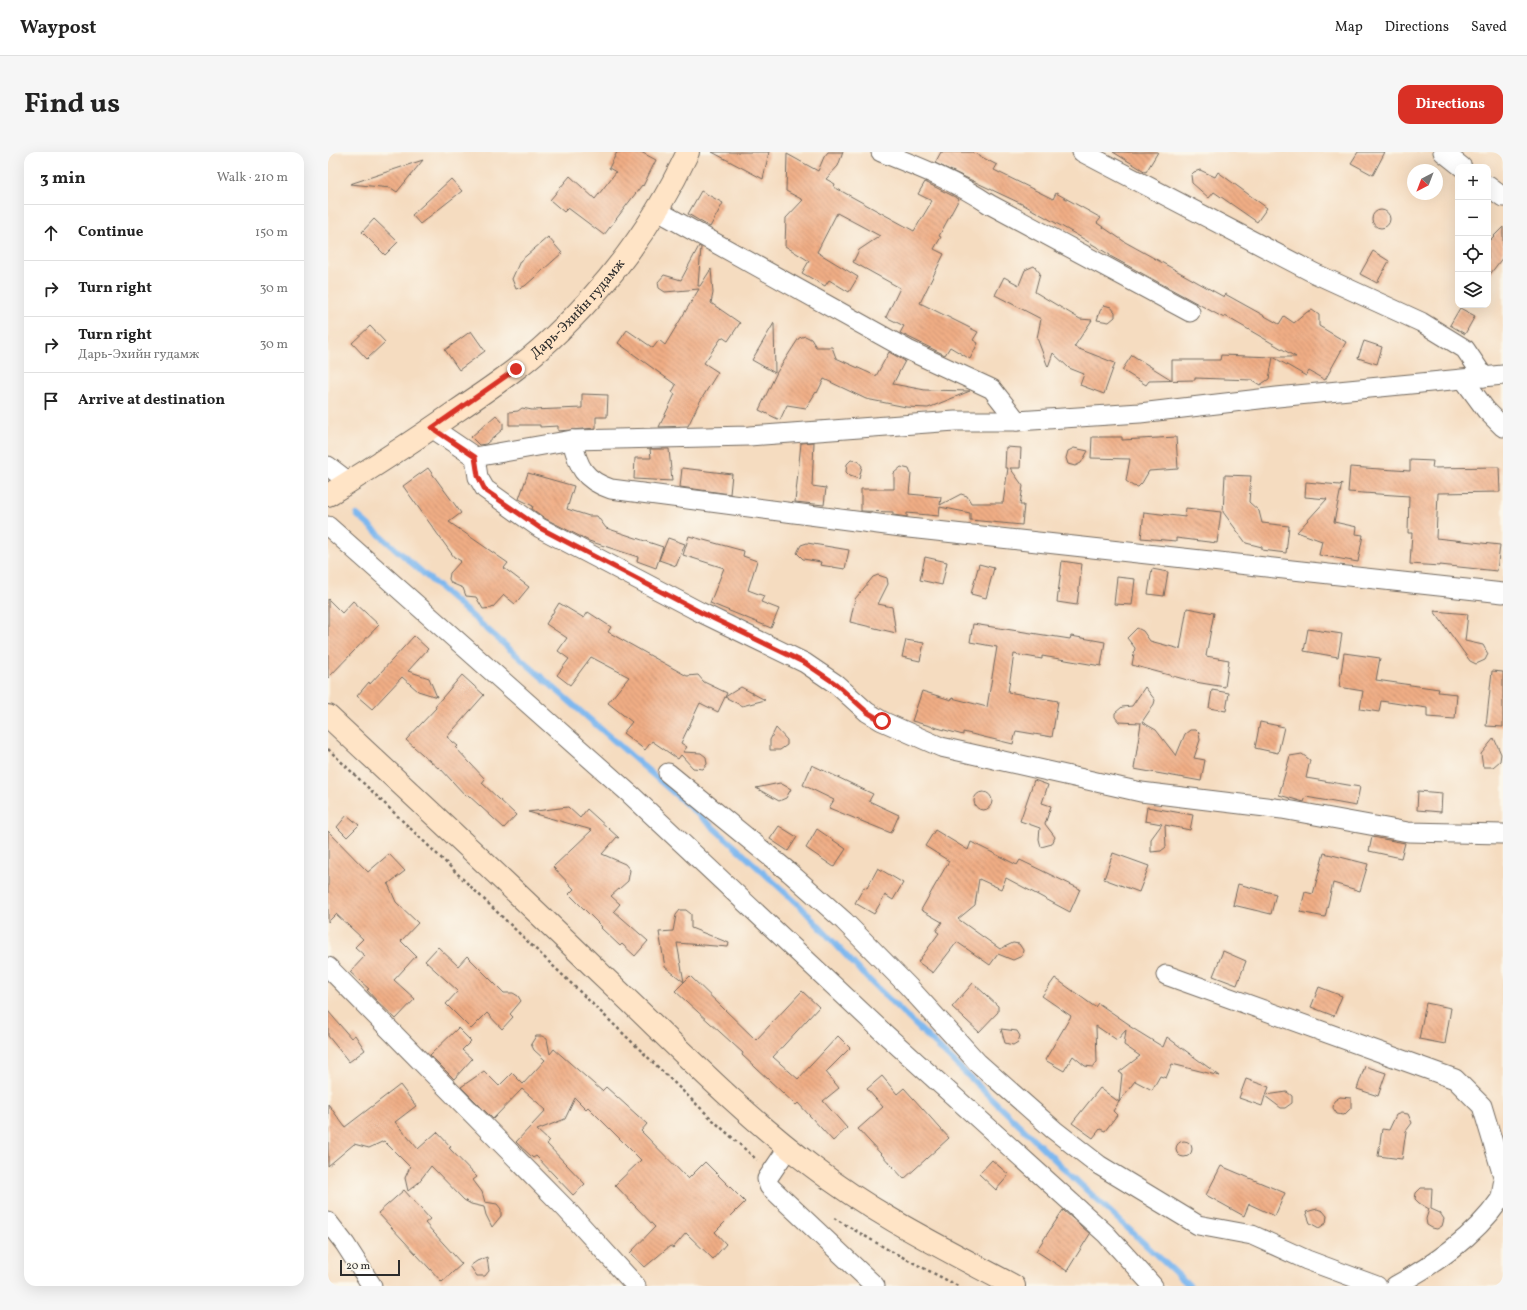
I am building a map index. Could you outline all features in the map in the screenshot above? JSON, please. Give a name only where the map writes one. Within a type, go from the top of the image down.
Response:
[{"type":"main road","name":"Дарь-Эхийн гудамж","points":[[328,495],[432,428],[516,369],[567,324],[609,277],[632,247],[656,210],[682,154]]},
{"type":"main road","points":[[328,716],[488,865],[721,1090],[788,1148],[855,1197],[885,1216],[1014,1286]]},
{"type":"street","points":[[881,152],[945,178],[989,204],[1190,312]]},
{"type":"street","points":[[1082,152],[1314,273],[1421,322],[1465,349],[1484,377]]},
{"type":"street","points":[[1443,152],[1458,164]]},
{"type":"street","points":[[1491,188],[1503,197]]},
{"type":"street","points":[[656,210],[908,350],[992,389],[1017,421]]},
{"type":"street","points":[[432,428],[475,457],[572,440],[749,436],[955,421],[1017,421],[1140,413],[1277,397],[1503,376]]},
{"type":"street","points":[[1464,380],[1486,410],[1503,426]]},
{"type":"street","points":[[572,440],[576,457],[585,474],[596,484],[611,489],[909,528],[1503,593]]},
{"type":"street","points":[[475,457],[478,476],[485,490],[540,528],[700,612],[805,663],[836,684],[867,712],[882,721],[941,747],[1141,792],[1282,809],[1408,832],[1503,834]]},
{"type":"street","points":[[328,466],[349,482]]},
{"type":"street","points":[[328,526],[630,794],[885,1034],[1106,1234],[1153,1286]]},
{"type":"street","points":[[668,773],[789,872],[844,921],[923,1002],[978,1062],[1054,1130],[1100,1165],[1198,1225],[1252,1235],[1306,1260],[1377,1286]]},
{"type":"street","points":[[328,967],[566,1209],[636,1286]]},
{"type":"street","points":[[1166,975],[1455,1079],[1482,1106],[1503,1176]]},
{"type":"street","points":[[788,1148],[767,1179],[769,1186],[874,1286]]},
{"type":"street","points":[[1395,1286],[1421,1272],[1471,1233],[1500,1200],[1503,1184]]},
{"type":"street","points":[[328,1222],[345,1244],[372,1286]]},
{"type":"building","points":[[617,152],[641,152],[656,160],[643,186],[642,185],[604,235],[568,208],[564,212],[550,200],[570,176],[595,199],[616,172],[609,168]]},
{"type":"building","points":[[712,152],[769,152],[763,179]]},
{"type":"building","points":[[828,152],[843,152],[838,166],[826,179],[835,184],[834,187],[914,231],[932,201],[918,194],[925,182],[959,199],[939,236],[941,237],[934,249],[944,254],[920,303],[978,332],[973,340],[978,343],[970,359],[950,347],[945,355],[900,333],[904,326],[886,317],[900,288],[853,262],[859,250],[880,236],[837,213],[817,252],[858,277],[849,292],[829,280],[825,286],[802,273],[809,261],[785,246],[786,218],[803,200],[786,191],[787,154],[818,171],[824,157]]},
{"type":"building","points":[[941,152],[972,152],[997,165],[994,170],[1053,199],[1056,193],[1101,218],[1097,223],[1125,242],[1224,297],[1225,294],[1279,324],[1284,316],[1294,323],[1307,312],[1312,310],[1319,315],[1319,326],[1346,342],[1325,380],[1309,371],[1306,376],[1273,357],[1296,357],[1225,316],[1224,318],[1110,256],[1077,235],[1024,205],[935,163]]},
{"type":"building","points":[[1113,152],[1158,152],[1146,172]]},
{"type":"building","points":[[1358,152],[1385,152],[1373,175],[1351,163]]},
{"type":"building","points":[[423,160],[397,192],[391,188],[350,184]]},
{"type":"building","points":[[1200,170],[1215,177],[1218,172],[1267,208],[1257,222],[1214,192],[1209,198],[1192,183],[1191,175]]},
{"type":"building","points":[[451,179],[462,191],[420,224],[412,215]]},
{"type":"building","points":[[701,191],[723,203],[710,227],[688,214]]},
{"type":"building","points":[[1381,210],[1387,213],[1390,219],[1387,225],[1381,228],[1375,225],[1372,219],[1375,213]]},
{"type":"building","points":[[374,219],[398,242],[385,255],[362,232]]},
{"type":"building","points":[[1503,227],[1503,257],[1491,273],[1491,272],[1491,239]]},
{"type":"building","points":[[548,237],[562,253],[525,286],[516,289],[512,279],[520,261]]},
{"type":"building","points":[[699,246],[701,247],[698,286],[700,286],[711,269],[713,293],[711,303],[740,323],[728,341],[722,337],[704,363],[718,372],[699,403],[688,426],[659,427],[675,394],[672,392],[676,385],[618,343],[627,330],[653,348],[659,340],[665,345],[699,289],[665,292],[659,288],[658,282],[664,275],[681,280]]},
{"type":"building","points":[[1373,251],[1389,261],[1377,283],[1360,274]]},
{"type":"building","points":[[1034,266],[1040,273],[1035,292],[1080,319],[1092,320],[1074,347],[1115,363],[1104,394],[1080,385],[1084,374],[1069,368],[1053,353],[1048,367],[1037,338],[1041,319],[995,295],[1004,277],[1019,285],[1025,270]]},
{"type":"building","points":[[1104,305],[1111,307],[1115,312],[1115,317],[1109,322],[1097,320]]},
{"type":"building","points":[[1460,308],[1475,316],[1465,334],[1450,325]]},
{"type":"building","points":[[774,323],[775,373],[752,360]]},
{"type":"building","points":[[370,326],[385,342],[367,359],[352,343]]},
{"type":"building","points":[[471,331],[485,351],[459,370],[445,350]]},
{"type":"building","points":[[805,336],[811,339],[816,347],[832,347],[836,358],[876,376],[889,352],[905,361],[893,384],[925,390],[970,391],[928,408],[906,407],[866,399],[824,379],[817,393],[816,392],[806,408],[787,405],[780,420],[759,410],[777,372],[799,338]]},
{"type":"building","points":[[1364,341],[1382,347],[1377,364],[1358,358]]},
{"type":"building","points":[[1132,355],[1172,380],[1172,360],[1220,360],[1221,355],[1273,357],[1269,379],[1260,385],[1252,380],[1195,378],[1195,380],[1149,381],[1146,385],[1122,370]]},
{"type":"building","points":[[582,394],[608,395],[607,417],[596,417],[596,428],[558,431],[558,426],[540,427],[540,425],[509,425],[509,412],[518,411],[522,408],[532,410],[582,408]]},
{"type":"building","points":[[496,415],[503,423],[503,429],[486,444],[479,445],[471,437]]},
{"type":"building","points":[[1092,437],[1122,437],[1122,440],[1176,437],[1178,469],[1149,471],[1138,487],[1133,486],[1126,481],[1130,459],[1091,458]]},
{"type":"building","points":[[814,442],[812,486],[826,488],[824,505],[795,502],[801,443]]},
{"type":"building","points":[[1006,447],[1021,448],[1020,468],[1010,468],[1023,486],[1020,505],[1024,505],[1022,525],[970,520],[970,513],[940,507],[939,516],[907,513],[907,517],[893,515],[893,512],[861,511],[861,489],[894,489],[894,473],[901,467],[909,469],[911,474],[909,494],[941,497],[940,505],[961,494],[967,496],[971,503],[1003,503],[1008,468],[1005,468]]},
{"type":"building","points":[[1074,448],[1088,451],[1081,463],[1075,466],[1068,464],[1066,458],[1068,451]]},
{"type":"building","points":[[650,449],[669,449],[672,481],[634,479],[635,458],[651,458]]},
{"type":"building","points":[[851,460],[858,461],[862,466],[859,479],[850,476],[846,472],[847,464]]},
{"type":"building","points":[[1410,460],[1433,461],[1432,468],[1499,467],[1500,492],[1438,493],[1436,538],[1500,545],[1497,571],[1440,565],[1410,564],[1412,533],[1408,533],[1409,496],[1348,492],[1350,467],[1410,471]]},
{"type":"building","points":[[428,468],[461,513],[449,522],[508,563],[504,568],[529,587],[515,604],[504,595],[492,608],[483,609],[476,597],[466,596],[463,588],[451,583],[449,579],[450,573],[461,561],[454,557],[403,486]]},
{"type":"building","points":[[682,468],[732,474],[730,494],[680,487]]},
{"type":"building","points":[[528,473],[574,486],[567,509],[589,516],[597,516],[606,528],[663,547],[656,568],[637,561],[638,557],[589,541],[546,519],[532,509],[533,506],[519,499]]},
{"type":"building","points":[[1225,475],[1251,476],[1249,502],[1259,511],[1262,523],[1289,526],[1286,553],[1262,550],[1262,547],[1246,543],[1223,512]]},
{"type":"building","points":[[1306,482],[1340,485],[1342,483],[1334,522],[1357,527],[1356,534],[1363,535],[1358,562],[1319,555],[1322,541],[1297,532],[1327,499],[1305,497]]},
{"type":"building","points":[[1186,508],[1221,512],[1217,543],[1176,538],[1176,541],[1141,538],[1144,512],[1185,517]]},
{"type":"building","points":[[689,536],[744,551],[743,556],[757,561],[748,590],[764,596],[761,602],[779,609],[771,628],[710,603],[724,568],[683,555]]},
{"type":"building","points":[[668,538],[685,544],[676,566],[659,560]]},
{"type":"building","points":[[807,543],[849,550],[845,569],[820,565],[821,562],[803,559],[797,553],[801,545]]},
{"type":"building","points":[[925,557],[947,562],[942,585],[920,580]]},
{"type":"building","points":[[1062,561],[1082,564],[1077,605],[1057,602]]},
{"type":"building","points":[[979,564],[994,568],[986,598],[971,594]]},
{"type":"building","points":[[1152,569],[1168,572],[1164,596],[1148,594]]},
{"type":"building","points":[[878,575],[887,578],[888,584],[878,604],[892,607],[896,633],[850,622],[855,599],[873,577]]},
{"type":"building","points":[[1117,577],[1135,579],[1132,605],[1114,604]]},
{"type":"building","points":[[328,599],[342,613],[353,601],[379,625],[328,678]]},
{"type":"building","points":[[559,603],[584,618],[588,612],[611,627],[608,632],[687,676],[698,675],[704,682],[727,693],[718,712],[700,703],[681,743],[687,747],[683,752],[701,753],[706,757],[707,764],[703,769],[693,768],[681,755],[678,759],[652,741],[645,750],[623,733],[632,722],[608,703],[629,677],[591,657],[570,685],[557,675],[569,659],[558,651],[567,638],[546,624]]},
{"type":"building","points":[[1187,608],[1214,613],[1206,656],[1229,660],[1225,687],[1195,682],[1132,665],[1135,648],[1127,638],[1137,628],[1143,631],[1150,641],[1180,649]]},
{"type":"building","points":[[1434,611],[1468,614],[1465,641],[1483,645],[1488,654],[1485,660],[1476,664],[1470,661]]},
{"type":"building","points":[[973,624],[1070,639],[1071,636],[1105,642],[1101,666],[1042,656],[1042,659],[1014,654],[1008,692],[1058,701],[1052,737],[1016,731],[1013,744],[963,732],[963,735],[912,721],[922,691],[951,700],[952,698],[987,707],[997,647],[970,642]]},
{"type":"building","points":[[1308,629],[1342,634],[1338,657],[1304,651]]},
{"type":"building","points":[[414,636],[428,649],[408,671],[429,678],[437,697],[418,691],[402,677],[372,709],[357,696]]},
{"type":"building","points":[[906,640],[924,643],[920,661],[902,657]]},
{"type":"building","points":[[1344,653],[1380,658],[1376,680],[1439,689],[1438,692],[1457,694],[1455,719],[1427,717],[1427,708],[1381,701],[1379,712],[1360,709],[1363,691],[1339,687]]},
{"type":"building","points":[[1492,671],[1503,672],[1503,727],[1486,726]]},
{"type":"building","points":[[462,675],[484,695],[447,737],[458,746],[456,748],[485,779],[482,783],[516,815],[504,828],[468,795],[466,796],[439,767],[438,768],[406,740],[436,708],[435,706]]},
{"type":"building","points":[[741,687],[765,700],[742,706],[725,697]]},
{"type":"building","points":[[1145,687],[1155,700],[1142,722],[1156,730],[1176,756],[1185,734],[1190,730],[1196,730],[1199,733],[1200,740],[1194,758],[1205,760],[1201,781],[1134,769],[1141,723],[1119,722],[1115,717],[1115,713],[1122,707],[1132,706]]},
{"type":"building","points":[[1212,690],[1229,693],[1226,711],[1209,708]]},
{"type":"building","points":[[1260,722],[1284,727],[1278,753],[1255,748]]},
{"type":"building","points":[[776,728],[787,740],[787,745],[780,750],[770,750],[770,740]]},
{"type":"building","points":[[1494,738],[1501,754],[1500,761],[1493,767],[1483,767],[1481,754]]},
{"type":"building","points":[[1302,754],[1310,760],[1306,778],[1360,787],[1356,806],[1306,797],[1304,802],[1279,795],[1290,756]]},
{"type":"building","points":[[812,765],[873,794],[869,801],[899,815],[891,833],[829,808],[834,800],[803,785]]},
{"type":"building","points":[[1034,780],[1048,785],[1042,803],[1051,806],[1045,824],[1055,837],[1052,844],[1041,847],[1039,839],[1040,828],[1020,821]]},
{"type":"building","points":[[780,783],[791,789],[786,798],[779,801],[756,788]]},
{"type":"building","points":[[1418,791],[1442,793],[1441,812],[1417,810]]},
{"type":"building","points":[[979,792],[987,792],[992,797],[990,808],[987,810],[979,810],[974,805],[974,797]]},
{"type":"building","points":[[568,807],[580,818],[587,809],[619,838],[617,837],[602,854],[625,864],[630,870],[628,881],[611,896],[620,904],[614,911],[648,941],[635,956],[622,944],[620,946],[569,894],[574,889],[553,867],[592,830],[528,812]]},
{"type":"building","points":[[1147,807],[1193,815],[1190,830],[1165,825],[1166,847],[1161,851],[1151,852],[1151,839],[1162,824],[1145,821]]},
{"type":"building","points":[[347,815],[359,825],[347,837],[337,827]]},
{"type":"building","points":[[779,826],[797,837],[788,851],[770,839]]},
{"type":"building","points":[[817,829],[846,849],[834,867],[806,848]]},
{"type":"building","points":[[935,830],[968,850],[971,842],[1017,865],[1020,860],[1080,889],[1070,912],[1006,878],[1001,889],[979,879],[975,905],[958,919],[1000,949],[1013,943],[1019,944],[1023,950],[1022,956],[1013,960],[998,954],[990,965],[957,942],[933,973],[918,962],[939,933],[936,931],[942,922],[921,910],[949,861],[925,846]]},
{"type":"building","points":[[328,831],[368,872],[389,854],[405,871],[388,884],[396,902],[418,923],[401,941],[416,956],[394,980],[415,999],[396,1019],[367,990],[369,989],[350,972],[365,956],[355,947],[363,939],[336,914],[328,922]]},
{"type":"building","points":[[1372,837],[1405,843],[1401,858],[1369,851]]},
{"type":"building","points":[[1113,853],[1149,866],[1139,892],[1104,879]]},
{"type":"building","points":[[1324,853],[1368,864],[1360,891],[1333,883],[1325,917],[1300,912],[1305,892],[1313,894]]},
{"type":"building","points":[[878,868],[903,883],[893,900],[885,895],[874,914],[855,903],[864,887],[867,888]]},
{"type":"building","points":[[1238,884],[1276,894],[1271,914],[1233,905]]},
{"type":"building","points":[[680,910],[686,910],[691,914],[691,928],[729,943],[728,947],[677,943],[684,982],[665,967],[659,932],[673,931],[676,915]]},
{"type":"building","points":[[438,947],[458,966],[467,956],[504,993],[513,993],[518,996],[521,1001],[510,1014],[513,1017],[502,1029],[487,1013],[471,1029],[446,1004],[458,991],[425,961]]},
{"type":"building","points":[[1223,951],[1246,961],[1237,985],[1213,976]]},
{"type":"building","points":[[690,976],[756,1040],[802,991],[819,1007],[773,1057],[798,1079],[838,1036],[850,1048],[826,1072],[839,1088],[823,1101],[847,1128],[833,1141],[798,1103],[796,1105],[742,1055],[743,1053],[675,991]]},
{"type":"building","points":[[1055,978],[1095,1007],[1098,1003],[1130,1025],[1129,1026],[1163,1047],[1167,1037],[1220,1076],[1172,1064],[1166,1078],[1160,1076],[1152,1090],[1135,1081],[1119,1102],[1122,1074],[1119,1072],[1140,1056],[1124,1045],[1126,1030],[1117,1040],[1096,1026],[1097,1062],[1093,1067],[1085,1066],[1073,1056],[1064,1071],[1045,1060],[1071,1016],[1042,996]]},
{"type":"building","points":[[973,983],[998,1006],[998,1012],[979,1032],[952,1007]]},
{"type":"building","points":[[1319,987],[1342,996],[1334,1016],[1311,1007]]},
{"type":"building","points":[[1426,1003],[1451,1008],[1445,1044],[1419,1039]]},
{"type":"building","points":[[328,1011],[351,1038],[355,1035],[365,1050],[349,1062],[328,1036]]},
{"type":"building","points":[[458,1028],[471,1041],[462,1050],[472,1059],[454,1079],[430,1055]]},
{"type":"building","points":[[1001,1029],[1017,1031],[1020,1036],[1018,1042],[1013,1045],[1005,1043]]},
{"type":"building","points":[[536,1036],[542,1036],[547,1039],[550,1054],[554,1049],[602,1091],[606,1087],[647,1124],[641,1131],[688,1179],[705,1162],[745,1202],[715,1232],[726,1244],[713,1259],[686,1233],[673,1248],[670,1246],[645,1267],[630,1253],[655,1227],[615,1185],[641,1160],[588,1107],[586,1109],[575,1098],[565,1119],[537,1130],[549,1141],[547,1144],[585,1184],[573,1195],[536,1156],[533,1158],[516,1142],[546,1110],[522,1089],[493,1119],[461,1087],[484,1071],[499,1086],[512,1073],[523,1084],[545,1060],[534,1050],[531,1044]]},
{"type":"building","points":[[1365,1066],[1386,1073],[1378,1096],[1357,1089]]},
{"type":"building","points":[[882,1076],[897,1094],[904,1088],[949,1138],[904,1179],[858,1129],[883,1107],[867,1089]]},
{"type":"building","points":[[1246,1079],[1269,1087],[1266,1095],[1287,1092],[1292,1096],[1292,1103],[1285,1108],[1281,1108],[1265,1096],[1262,1106],[1239,1098]]},
{"type":"building","points":[[400,1085],[416,1106],[395,1122],[418,1149],[437,1132],[451,1147],[449,1148],[477,1177],[473,1180],[482,1192],[485,1202],[497,1204],[501,1209],[501,1216],[492,1227],[484,1207],[471,1204],[464,1200],[431,1166],[418,1183],[408,1191],[405,1178],[410,1167],[384,1141],[369,1148],[354,1144],[328,1166],[328,1104],[345,1127]]},
{"type":"building","points":[[1100,1088],[1119,1102],[1113,1111],[1117,1115],[1105,1131],[1100,1129],[1093,1138],[1072,1123]]},
{"type":"building","points":[[1340,1097],[1351,1098],[1351,1108],[1344,1115],[1337,1114],[1333,1108],[1334,1101]]},
{"type":"building","points":[[1401,1113],[1408,1114],[1412,1123],[1406,1131],[1402,1159],[1378,1156],[1382,1129],[1389,1130],[1396,1115]]},
{"type":"building","points":[[1184,1141],[1190,1143],[1192,1149],[1190,1155],[1184,1157],[1178,1155],[1176,1149],[1178,1143]]},
{"type":"building","points":[[992,1160],[1009,1175],[996,1190],[979,1174]]},
{"type":"building","points":[[1221,1166],[1285,1193],[1275,1216],[1249,1204],[1244,1216],[1206,1195]]},
{"type":"building","points":[[1421,1188],[1432,1188],[1431,1209],[1440,1213],[1444,1219],[1442,1226],[1437,1229],[1427,1225],[1426,1219],[1429,1209],[1415,1199],[1416,1193]]},
{"type":"building","points":[[404,1190],[430,1219],[425,1223],[462,1264],[442,1282],[378,1213]]},
{"type":"building","points":[[1317,1209],[1323,1211],[1327,1216],[1326,1223],[1319,1228],[1310,1223],[1306,1212]]},
{"type":"building","points":[[1063,1210],[1090,1234],[1067,1271],[1036,1251]]},
{"type":"building","points":[[487,1257],[489,1271],[485,1276],[477,1276],[470,1266]]},
{"type":"waterway","points":[[357,515],[733,845],[801,907],[866,977],[1079,1183],[1190,1286]]},
{"type":"route","points":[[516,369],[432,428],[475,457],[478,476],[485,490],[540,528],[581,551],[652,586],[700,612],[805,663],[836,684],[867,712],[882,721]]}]
